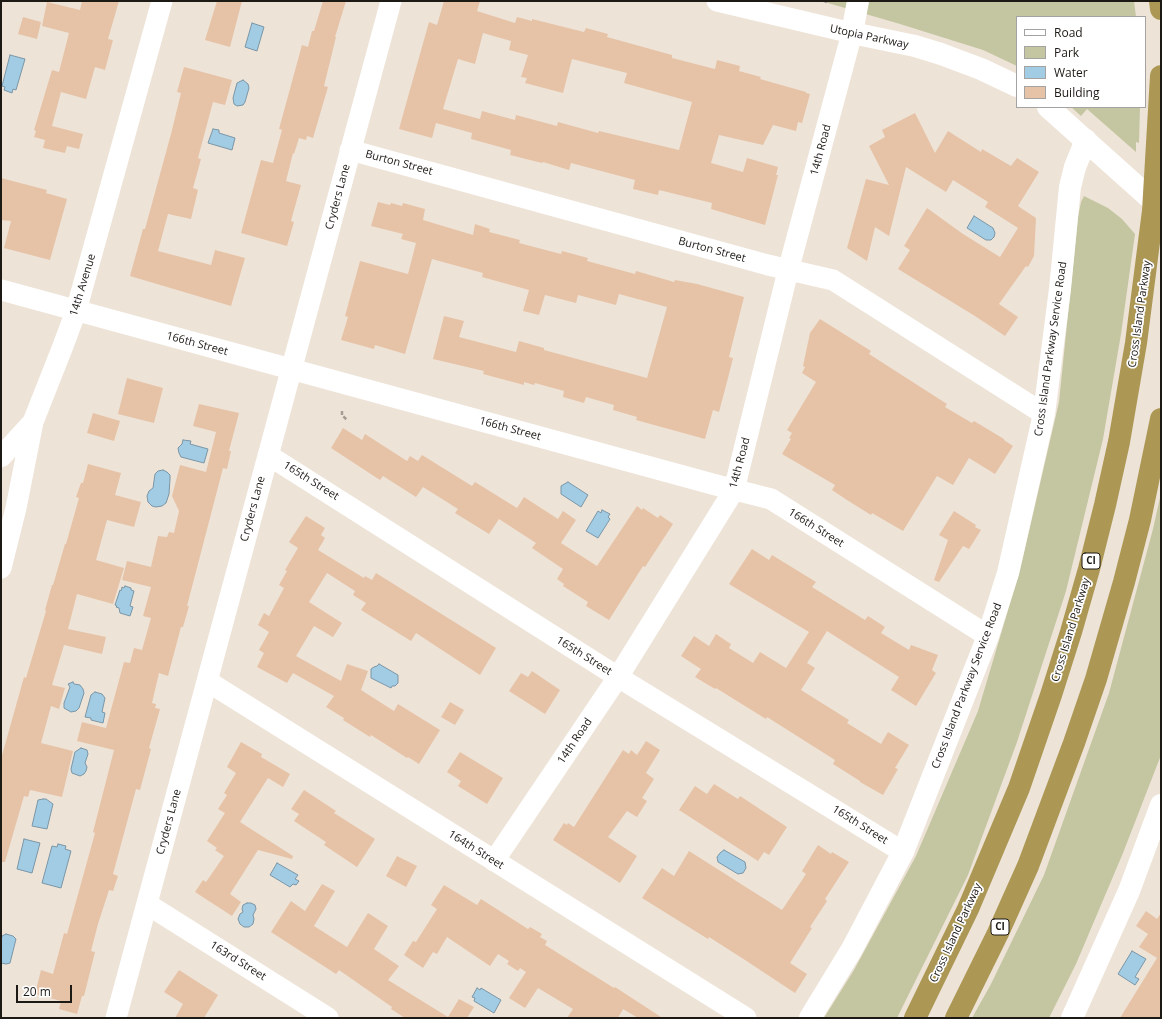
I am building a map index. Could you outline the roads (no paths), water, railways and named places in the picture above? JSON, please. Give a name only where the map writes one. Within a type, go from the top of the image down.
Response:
[{"type":"highway","points":[[1160,1],[1161,9]]},
{"type":"highway","name":"Cross Island Parkway","points":[[915,1018],[965,915],[1019,788],[1072,632],[1089,569],[1119,442],[1137,337],[1153,211],[1161,76]]},
{"type":"highway","name":"CI","points":[[956,1018],[998,933],[1028,866],[1069,758],[1096,679],[1140,520],[1161,418]]},
{"type":"street","name":"14th Avenue","points":[[1,568],[16,508],[33,422],[76,310],[162,1]]},
{"type":"street","name":"Cryders Lane","points":[[116,1018],[390,1]]},
{"type":"street","name":"Utopia Parkway","points":[[717,1],[852,33],[915,46],[988,71],[1016,85]]},
{"type":"street","points":[[852,33],[858,1]]},
{"type":"street","name":"14th Road","points":[[494,861],[618,677],[734,490],[788,271],[852,33]]},
{"type":"street","points":[[1049,108],[1161,208]]},
{"type":"street","name":"Cross Island Parkway Service Road","points":[[810,1018],[852,949],[904,852],[988,636],[1008,573],[1044,414],[1060,289],[1069,192],[1075,167],[1086,140]]},
{"type":"street","name":"Burton Street","points":[[350,150],[788,271],[833,280],[1044,414]]},
{"type":"street","name":"166th Street","points":[[1,290],[771,499],[988,636]]},
{"type":"street","points":[[1,457],[33,422]]},
{"type":"street","name":"165th Street","points":[[268,455],[618,677],[904,852]]},
{"type":"street","name":"164th Street","points":[[207,681],[746,1018]]},
{"type":"street","points":[[1072,1018],[1129,891],[1161,805]]},
{"type":"street","name":"163rd Street","points":[[147,904],[328,1018]]},
{"type":"water","points":[[252,23],[264,27],[257,51],[245,47]]},
{"type":"water","points":[[10,55],[25,59],[16,90],[13,89],[12,93],[4,90],[5,87],[2,86]]},
{"type":"water","points":[[243,80],[248,84],[249,88],[243,105],[237,106],[234,104],[233,98],[237,83]]},
{"type":"water","points":[[213,129],[219,130],[219,133],[235,138],[232,150],[208,143]]},
{"type":"water","points":[[974,216],[993,228],[995,233],[991,240],[986,240],[967,228]]},
{"type":"water","points":[[183,440],[191,441],[190,444],[208,449],[204,463],[181,457],[178,448],[182,444]]},
{"type":"water","points":[[163,470],[170,475],[169,494],[166,503],[162,506],[156,507],[152,506],[148,502],[147,496],[149,491],[153,488],[155,474],[158,471]]},
{"type":"water","points":[[568,482],[588,495],[581,507],[561,494],[561,486]]},
{"type":"water","points":[[602,510],[610,514],[608,517],[610,519],[598,538],[586,531],[598,511],[601,513]]},
{"type":"water","points":[[125,586],[134,591],[130,606],[133,607],[130,616],[120,613],[119,608],[115,605],[120,590],[121,591],[122,587],[124,588]]},
{"type":"water","points":[[379,664],[398,675],[398,683],[395,686],[392,686],[391,688],[371,678],[371,669]]},
{"type":"water","points":[[73,682],[74,684],[80,685],[84,693],[79,708],[76,711],[71,712],[64,708],[64,703],[70,687],[68,684]]},
{"type":"water","points":[[95,692],[102,694],[105,698],[102,712],[105,713],[103,723],[85,717],[91,695]]},
{"type":"water","points":[[81,748],[87,750],[88,754],[85,763],[87,767],[86,771],[80,776],[72,773],[71,769],[75,752]]},
{"type":"water","points":[[46,799],[53,804],[47,829],[32,826],[38,800]]},
{"type":"water","points":[[24,839],[40,843],[32,873],[17,869]]},
{"type":"water","points":[[58,844],[66,846],[65,849],[71,851],[61,888],[42,883],[52,846],[57,847]]},
{"type":"water","points":[[724,850],[745,862],[746,868],[743,873],[738,874],[718,862],[717,857]]},
{"type":"water","points":[[277,863],[298,875],[295,879],[299,881],[296,885],[293,884],[290,887],[270,875]]},
{"type":"water","points":[[247,903],[255,905],[256,909],[253,915],[253,924],[249,927],[244,927],[240,924],[238,919],[240,914],[243,912],[243,905]]},
{"type":"water","points":[[6,934],[13,936],[16,939],[10,963],[6,964],[1,963],[1,940],[2,936]]},
{"type":"water","points":[[1132,951],[1146,959],[1135,977],[1139,979],[1135,985],[1118,974]]},
{"type":"water","points":[[477,988],[480,990],[481,988],[501,1000],[494,1013],[474,1001],[475,998],[472,997]]}]
